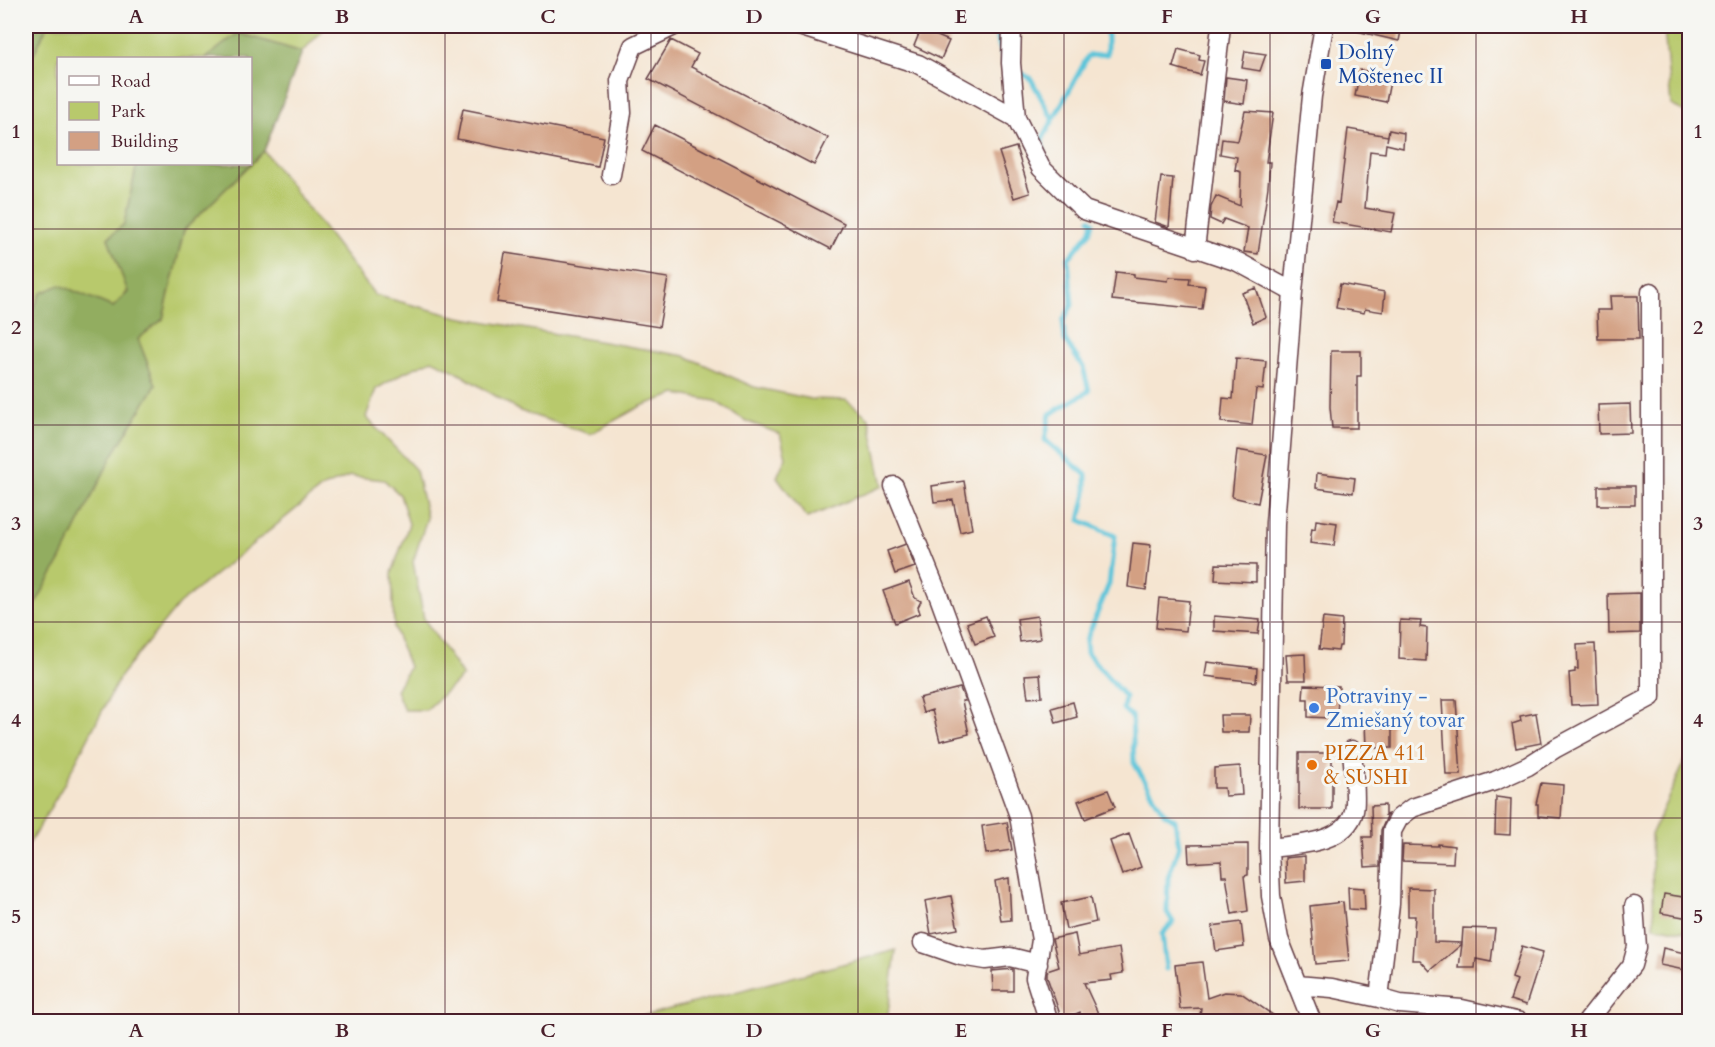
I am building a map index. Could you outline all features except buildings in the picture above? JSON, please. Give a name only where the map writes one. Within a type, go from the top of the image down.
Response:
[{"type":"street","points":[[611,176],[622,113],[620,81],[633,46],[674,26]]},
{"type":"street","points":[[799,26],[918,64],[1016,118]]},
{"type":"street","points":[[1012,26],[1012,69],[1016,118],[1041,168],[1090,213],[1238,262],[1293,292]]},
{"type":"street","points":[[1195,249],[1221,26]]},
{"type":"street","points":[[1312,1022],[1279,939],[1274,915],[1269,848],[1275,523],[1293,292],[1312,96],[1324,26]]},
{"type":"street","points":[[1379,998],[1390,904],[1392,831],[1399,818],[1412,808],[1495,781],[1528,766],[1556,748],[1651,698],[1651,291]]},
{"type":"street","points":[[894,486],[939,597],[1019,816],[1041,940],[1035,978],[1049,1022]]},
{"type":"street","points":[[1269,848],[1320,842],[1347,826],[1354,811],[1352,750]]},
{"type":"street","points":[[1587,1022],[1632,965],[1637,947],[1634,906]]},
{"type":"street","points":[[923,943],[961,956],[984,960],[1010,957],[1038,964]]},
{"type":"street","points":[[1297,984],[1332,988],[1400,1004],[1462,1009],[1520,1022]]},
{"type":"green space","points":[[26,26],[47,26],[29,64],[26,101]]},
{"type":"green space","points":[[47,26],[327,26],[302,52],[238,33],[207,57],[57,57],[57,165],[137,165],[124,224],[108,238],[128,291],[114,307],[41,293],[27,323],[26,101],[29,64]]},
{"type":"green space","points":[[1660,26],[1689,26],[1689,114],[1671,105],[1664,28]]},
{"type":"green space","points":[[238,33],[302,52],[264,151],[252,163],[252,57],[207,57]]},
{"type":"green space","points":[[264,151],[375,295],[458,317],[685,356],[754,387],[811,399],[846,400],[869,418],[883,486],[807,518],[777,477],[786,457],[780,434],[746,421],[715,401],[676,394],[641,406],[590,434],[520,411],[455,371],[432,360],[376,389],[366,417],[416,470],[427,518],[413,562],[424,619],[463,676],[426,710],[404,710],[396,690],[409,667],[394,628],[392,573],[409,524],[400,495],[384,480],[350,476],[323,487],[179,604],[121,675],[62,788],[26,849],[26,620],[60,561],[112,456],[156,385],[138,339],[163,319],[184,230]]},
{"type":"green space","points":[[137,165],[250,165],[184,230],[163,319],[138,339],[156,385],[112,456],[60,561],[26,620],[26,323],[41,293],[60,285],[113,307],[128,292],[108,238],[124,224]]},
{"type":"green space","points":[[1689,755],[1689,932],[1654,926],[1651,835]]},
{"type":"green space","points":[[896,950],[887,1021],[624,1021]]},
{"type":"waterway","points":[[994,26],[1004,61]]},
{"type":"waterway","points":[[1045,159],[1042,140],[1088,56],[1107,54],[1107,26]]},
{"type":"waterway","points":[[1016,70],[1031,79],[1053,120]]},
{"type":"waterway","points":[[1090,219],[1093,222],[1090,232],[1068,259],[1072,305],[1063,321],[1065,340],[1083,367],[1089,391],[1050,414],[1045,440],[1086,475],[1086,493],[1080,520],[1115,536],[1109,584],[1086,641],[1087,653],[1125,697],[1123,709],[1132,717],[1134,763],[1164,813],[1175,820],[1179,846],[1168,878],[1167,912],[1173,922],[1162,934],[1166,969]]},
{"type":"place","name":"Dolný Moštenec II","points":[[1326,64]]},
{"type":"place","name":"Potraviny - Zmiešaný tovar","points":[[1314,708]]},
{"type":"place","name":"PIZZA 411 & SUSHI","points":[[1312,765]]}]
